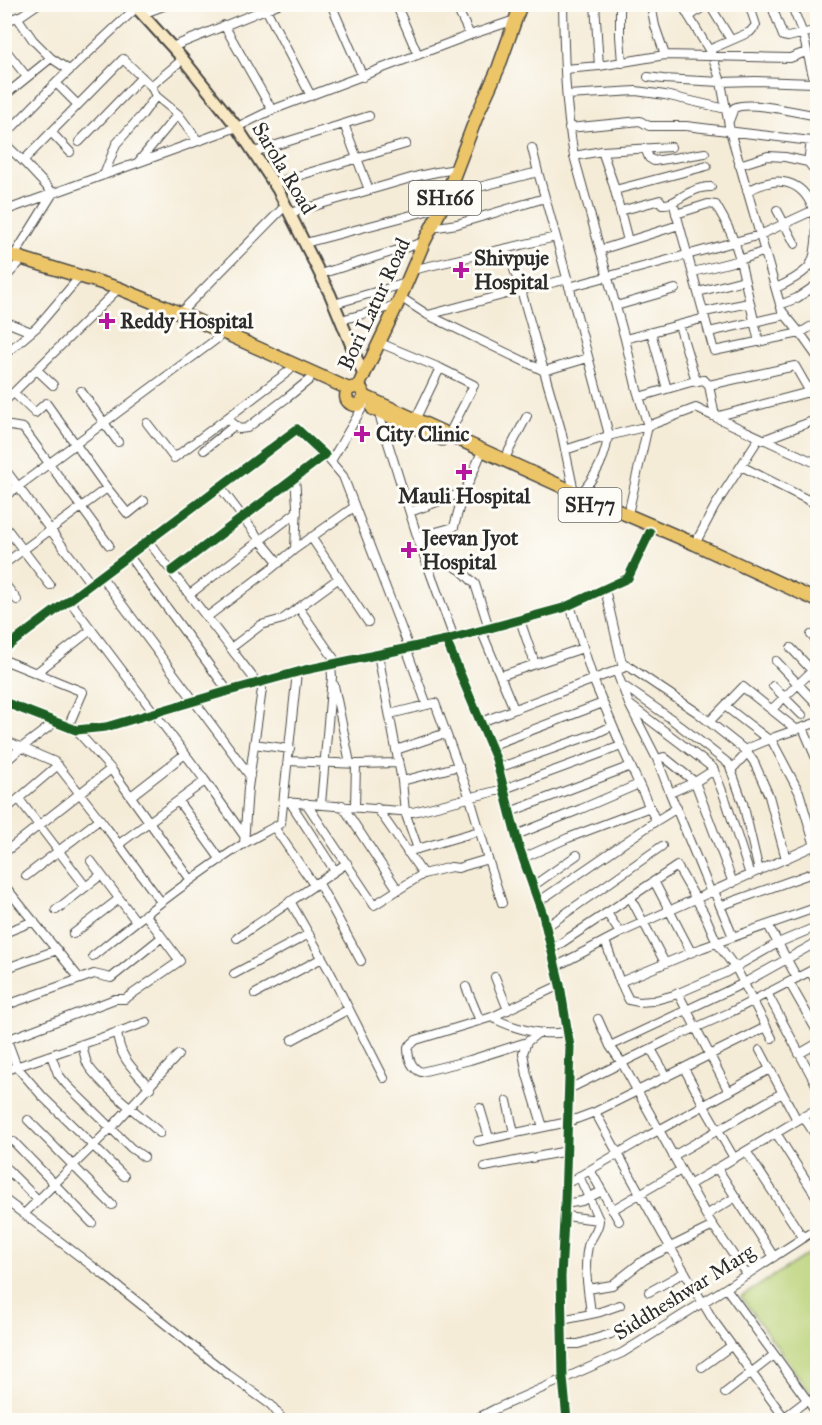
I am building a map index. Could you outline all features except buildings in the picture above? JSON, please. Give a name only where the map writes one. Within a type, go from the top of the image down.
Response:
[{"type":"main road","name":"Bori Latur Road","points":[[358,393],[424,242],[442,207],[478,113],[498,69],[521,4]]},
{"type":"main road","name":"Sarola Road","points":[[137,9],[183,59],[237,127],[274,183],[341,321],[358,393]]},
{"type":"main road","name":"SH77","points":[[11,258],[114,292],[309,380],[358,393],[378,411],[818,609]]},
{"type":"main road","name":"SH77","points":[[11,258],[100,281],[180,313],[818,601]]},
{"type":"street","points":[[4,22],[38,4]]},
{"type":"street","points":[[4,135],[69,70],[137,9],[169,4]]},
{"type":"street","points":[[171,47],[278,4]]},
{"type":"street","points":[[331,4],[363,77]]},
{"type":"street","points":[[396,4],[418,55]]},
{"type":"street","points":[[455,4],[470,35]]},
{"type":"street","points":[[563,4],[569,128],[574,156],[648,426],[628,514]]},
{"type":"street","points":[[595,4],[599,66]]},
{"type":"street","points":[[620,4],[622,63]]},
{"type":"street","points":[[643,4],[682,5],[710,52],[721,82],[729,127],[782,311],[818,358]]},
{"type":"street","points":[[689,17],[708,4],[731,40]]},
{"type":"street","points":[[710,52],[750,32],[756,25],[749,4]]},
{"type":"street","points":[[771,4],[783,36],[788,37],[818,30]]},
{"type":"street","points":[[791,4],[803,34],[806,52],[814,68],[817,97]]},
{"type":"street","points":[[651,5],[664,55]]},
{"type":"street","points":[[266,9],[311,96]]},
{"type":"street","points":[[16,17],[33,40],[51,58],[69,70]]},
{"type":"street","points":[[4,211],[237,127],[272,110],[517,19]]},
{"type":"street","points":[[224,25],[272,110]]},
{"type":"street","points":[[565,69],[622,63],[664,55],[710,52],[790,58],[806,52]]},
{"type":"street","points":[[6,53],[27,77]]},
{"type":"street","points":[[4,96],[51,58]]},
{"type":"street","points":[[151,86],[183,59]]},
{"type":"street","points":[[23,161],[123,60],[151,86],[156,96],[178,114],[198,141]]},
{"type":"street","points":[[80,142],[142,77]]},
{"type":"street","points":[[648,77],[721,82],[814,83]]},
{"type":"street","points":[[56,83],[78,105]]},
{"type":"street","points":[[567,95],[636,91],[726,109]]},
{"type":"street","points":[[104,175],[116,144],[156,96]]},
{"type":"street","points":[[729,127],[734,108],[740,105],[818,116]]},
{"type":"street","points":[[138,162],[178,114]]},
{"type":"street","points":[[254,152],[369,116]]},
{"type":"street","points":[[569,128],[640,121],[649,126],[729,127],[814,141],[808,161]]},
{"type":"street","points":[[344,124],[369,190]]},
{"type":"street","points":[[51,132],[70,152]]},
{"type":"street","points":[[274,183],[406,144]]},
{"type":"street","points":[[574,156],[602,151],[671,147]]},
{"type":"street","points":[[6,148],[23,161],[53,193]]},
{"type":"street","points":[[507,249],[544,371],[577,493],[591,482],[608,443],[608,431],[532,148]]},
{"type":"street","points":[[645,148],[649,158],[654,162],[705,153]]},
{"type":"street","points":[[602,151],[628,241]]},
{"type":"street","points":[[740,165],[768,156],[808,161],[818,159]]},
{"type":"street","points":[[808,161],[818,175]]},
{"type":"street","points":[[615,190],[707,166]]},
{"type":"street","points":[[180,313],[288,209],[457,169]]},
{"type":"street","points":[[447,192],[475,188],[538,172]]},
{"type":"street","points":[[747,191],[771,182],[792,184],[802,192],[815,211],[817,229],[813,261],[795,278],[776,288]]},
{"type":"street","points":[[620,211],[660,200],[662,204],[669,205],[702,187],[711,188]]},
{"type":"street","points":[[4,279],[11,258],[53,193]]},
{"type":"street","points":[[431,228],[457,224],[545,198]]},
{"type":"street","points":[[673,202],[714,351],[801,333],[810,327],[818,326]]},
{"type":"street","points":[[676,214],[708,204],[716,205],[735,242],[759,342]]},
{"type":"street","points":[[305,243],[442,207]]},
{"type":"street","points":[[777,210],[795,244]]},
{"type":"street","points":[[428,315],[520,290],[608,277],[760,235],[815,211]]},
{"type":"street","points":[[600,250],[679,225]]},
{"type":"street","points":[[412,270],[556,237]]},
{"type":"street","points":[[320,274],[424,242]]},
{"type":"street","points":[[693,272],[765,251]]},
{"type":"street","points":[[4,355],[43,320],[77,280]]},
{"type":"street","points":[[698,292],[744,280]]},
{"type":"street","points":[[334,304],[406,283]]},
{"type":"street","points":[[780,304],[797,298],[818,284]]},
{"type":"street","points":[[616,306],[675,289]]},
{"type":"street","points":[[4,402],[114,292]]},
{"type":"street","points":[[341,321],[399,301],[544,371],[588,358]]},
{"type":"street","points":[[625,339],[749,303]]},
{"type":"street","points":[[709,332],[785,315]]},
{"type":"street","points":[[4,321],[31,332]]},
{"type":"street","points":[[679,325],[696,381]]},
{"type":"street","points":[[651,332],[668,389]]},
{"type":"street","points":[[4,497],[218,338]]},
{"type":"street","points":[[380,343],[474,385],[449,434]]},
{"type":"street","points":[[709,385],[795,366],[818,406]]},
{"type":"street","points":[[416,418],[440,368]]},
{"type":"street","points":[[37,370],[53,385]]},
{"type":"street","points":[[147,423],[174,458],[289,371]]},
{"type":"street","points":[[227,418],[239,429],[247,428],[309,380]]},
{"type":"street","points":[[639,397],[704,380],[709,385],[715,417]]},
{"type":"street","points":[[81,391],[118,442]]},
{"type":"street","points":[[715,417],[809,392]]},
{"type":"street","points":[[14,393],[35,413],[46,403],[128,514],[144,501]]},
{"type":"street","points":[[172,571],[295,477],[328,458],[358,393]]},
{"type":"street","points":[[565,450],[648,426],[696,408],[818,464]]},
{"type":"street","points":[[378,411],[450,639],[498,768],[516,835],[546,927],[560,985],[570,1047],[561,1277],[562,1344],[567,1420]]},
{"type":"street","points":[[504,460],[527,416]]},
{"type":"street","points":[[694,544],[715,506],[761,439],[818,419]]},
{"type":"street","points":[[4,425],[23,428],[109,544]]},
{"type":"street","points":[[204,450],[235,425]]},
{"type":"street","points":[[4,649],[297,429],[328,458],[343,476],[427,705]]},
{"type":"street","points":[[418,537],[453,527],[464,492],[480,456]]},
{"type":"street","points":[[741,466],[818,505]]},
{"type":"street","points":[[4,468],[91,584]]},
{"type":"street","points":[[295,477],[297,512],[295,549]]},
{"type":"street","points":[[220,487],[279,563]]},
{"type":"street","points":[[4,564],[107,488]]},
{"type":"street","points":[[410,512],[464,492]]},
{"type":"street","points":[[207,617],[354,507]]},
{"type":"street","points":[[190,594],[297,512]]},
{"type":"street","points":[[4,525],[50,585]]},
{"type":"street","points":[[4,702],[72,728],[106,727],[297,672],[450,639],[563,608],[628,578],[650,532]]},
{"type":"street","points":[[311,537],[368,622]]},
{"type":"street","points":[[148,541],[262,689],[250,776],[245,840]]},
{"type":"street","points":[[129,556],[228,691]]},
{"type":"street","points":[[426,561],[444,561],[461,570],[475,584],[485,629],[500,676],[514,709]]},
{"type":"street","points":[[101,576],[250,776]]},
{"type":"street","points":[[231,648],[256,627],[278,621],[339,578]]},
{"type":"street","points":[[4,583],[17,600]]},
{"type":"street","points":[[481,722],[623,668],[605,589]]},
{"type":"street","points":[[69,600],[205,781],[245,840]]},
{"type":"street","points":[[570,605],[593,679],[656,821]]},
{"type":"street","points":[[299,608],[334,664],[321,804]]},
{"type":"street","points":[[520,620],[535,664]]},
{"type":"street","points":[[36,673],[91,630]]},
{"type":"street","points":[[811,635],[818,642]]},
{"type":"street","points":[[500,676],[583,648]]},
{"type":"street","points":[[771,710],[798,684],[816,674],[791,648]]},
{"type":"street","points":[[378,654],[402,781],[405,812],[418,849]]},
{"type":"street","points":[[4,660],[83,692],[72,728]]},
{"type":"street","points":[[776,661],[818,705]]},
{"type":"street","points":[[622,662],[709,722],[746,752],[754,762],[769,796],[786,859]]},
{"type":"street","points":[[616,670],[629,704],[657,759],[733,937]]},
{"type":"street","points":[[93,956],[145,914],[221,860],[245,840],[281,824],[287,802],[288,761],[297,672]]},
{"type":"street","points":[[332,677],[353,763],[355,806]]},
{"type":"street","points":[[621,684],[729,764],[752,837],[759,871]]},
{"type":"street","points":[[773,686],[802,715]]},
{"type":"street","points":[[709,722],[743,687],[771,710],[800,729],[818,763]]},
{"type":"street","points":[[390,714],[435,703],[470,798],[502,903]]},
{"type":"street","points":[[490,746],[603,703]]},
{"type":"street","points":[[629,704],[714,770],[750,875]]},
{"type":"street","points":[[555,967],[620,933],[816,845],[799,792],[770,739],[725,706]]},
{"type":"street","points":[[732,769],[746,752],[770,739],[818,722]]},
{"type":"street","points":[[4,763],[54,723]]},
{"type":"street","points":[[498,768],[612,726]]},
{"type":"street","points":[[72,728],[111,769],[191,880]]},
{"type":"street","points":[[396,750],[446,733]]},
{"type":"street","points":[[4,740],[58,765],[161,902]]},
{"type":"street","points":[[254,744],[290,749]]},
{"type":"street","points":[[287,802],[413,812],[504,789],[621,746]]},
{"type":"street","points":[[131,796],[185,754]]},
{"type":"street","points":[[657,759],[664,758],[695,782],[733,883]]},
{"type":"street","points":[[288,761],[397,763]]},
{"type":"street","points":[[4,811],[58,765]]},
{"type":"street","points":[[402,781],[459,766]]},
{"type":"street","points":[[510,812],[631,766]]},
{"type":"street","points":[[5,852],[111,769]]},
{"type":"street","points":[[670,793],[695,782],[714,770]]},
{"type":"street","points":[[119,844],[205,781]]},
{"type":"street","points":[[516,835],[639,784]]},
{"type":"street","points":[[19,799],[86,887]]},
{"type":"street","points":[[178,801],[221,860]]},
{"type":"street","points":[[287,802],[334,871]]},
{"type":"street","points":[[306,803],[374,904],[423,874],[451,867],[458,868],[488,859]]},
{"type":"street","points":[[342,805],[398,890]]},
{"type":"street","points":[[523,858],[650,807]]},
{"type":"street","points":[[376,808],[423,874]]},
{"type":"street","points":[[538,902],[676,808]]},
{"type":"street","points":[[26,876],[100,819]]},
{"type":"street","points":[[274,827],[316,883],[361,961]]},
{"type":"street","points":[[407,852],[479,831]]},
{"type":"street","points":[[546,927],[662,846]]},
{"type":"street","points":[[533,886],[577,855]]},
{"type":"street","points":[[91,861],[136,921]]},
{"type":"street","points":[[237,938],[347,863]]},
{"type":"street","points":[[551,950],[677,866],[704,913],[717,943],[736,968],[772,1038]]},
{"type":"street","points":[[720,906],[818,871]]},
{"type":"street","points":[[56,910],[102,875]]},
{"type":"street","points":[[654,881],[691,952]]},
{"type":"street","points":[[6,888],[80,979]]},
{"type":"street","points":[[630,897],[665,963]]},
{"type":"street","points":[[73,934],[119,899]]},
{"type":"street","points":[[290,901],[384,1078]]},
{"type":"street","points":[[620,982],[691,952],[818,907]]},
{"type":"street","points":[[607,913],[620,933]]},
{"type":"street","points":[[124,1176],[43,1097],[16,1067],[5,1038],[115,999],[125,999],[180,961],[145,914]]},
{"type":"street","points":[[4,933],[34,921]]},
{"type":"street","points":[[768,924],[797,978]]},
{"type":"street","points":[[604,941],[629,1000],[639,1002],[652,1001],[709,981],[778,943],[818,926]]},
{"type":"street","points":[[234,974],[309,934]]},
{"type":"street","points":[[4,1006],[94,974],[111,978],[162,937]]},
{"type":"street","points":[[610,1046],[744,983],[812,945]]},
{"type":"street","points":[[4,969],[57,950]]},
{"type":"street","points":[[255,994],[322,958]]},
{"type":"street","points":[[569,1089],[814,969],[818,985]]},
{"type":"street","points":[[495,977],[508,1010]]},
{"type":"street","points":[[789,982],[818,1033]]},
{"type":"street","points":[[538,1032],[527,1042],[421,1072],[413,1066],[408,1050],[413,1042],[492,1017],[560,985]]},
{"type":"street","points":[[466,987],[480,1021]]},
{"type":"street","points":[[678,993],[729,1092]]},
{"type":"street","points":[[767,993],[815,1079],[818,1089]]},
{"type":"street","points":[[292,1040],[349,1009]]},
{"type":"street","points":[[492,1017],[506,1024],[546,1034],[568,1032]]},
{"type":"street","points":[[598,1019],[610,1046],[638,1091],[706,1215],[747,1275]]},
{"type":"street","points":[[4,1071],[147,1022]]},
{"type":"street","points":[[478,1141],[568,1122],[595,1112],[766,1028]]},
{"type":"street","points":[[117,1032],[118,1044],[123,1056],[150,1088]]},
{"type":"street","points":[[527,1042],[523,1061],[543,1127]]},
{"type":"street","points":[[799,1054],[818,1043]]},
{"type":"street","points":[[82,1044],[89,1067],[111,1090],[160,1133]]},
{"type":"street","points":[[651,1049],[667,1077]]},
{"type":"street","points":[[760,1050],[782,1093],[818,1139]]},
{"type":"street","points":[[51,1055],[58,1074],[131,1148],[144,1157]]},
{"type":"street","points":[[24,1214],[150,1088],[178,1055]]},
{"type":"street","points":[[684,1068],[734,1158]]},
{"type":"street","points":[[566,1184],[770,1069]]},
{"type":"street","points":[[673,1156],[782,1093]]},
{"type":"street","points":[[507,1101],[513,1133]]},
{"type":"street","points":[[480,1108],[489,1138]]},
{"type":"street","points":[[689,1185],[818,1108]]},
{"type":"street","points":[[595,1112],[702,1303],[783,1420],[806,1401]]},
{"type":"street","points":[[28,1120],[112,1204]]},
{"type":"street","points":[[776,1133],[818,1199]]},
{"type":"street","points":[[14,1142],[92,1223]]},
{"type":"street","points":[[485,1167],[567,1151]]},
{"type":"street","points":[[746,1151],[803,1238]]},
{"type":"street","points":[[4,1166],[38,1200]]},
{"type":"street","points":[[717,1168],[774,1257]]},
{"type":"street","points":[[590,1170],[619,1221]]},
{"type":"street","points":[[612,1210],[681,1170]]},
{"type":"street","points":[[579,1176],[599,1220],[587,1254],[591,1314]]},
{"type":"street","points":[[565,1204],[582,1202],[602,1191]]},
{"type":"street","points":[[706,1215],[736,1197]]},
{"type":"street","points":[[4,1198],[229,1375],[271,1405],[283,1420]]},
{"type":"street","points":[[565,1216],[599,1220]]},
{"type":"street","points":[[588,1289],[612,1285],[644,1260],[713,1226]]},
{"type":"street","name":"Siddheshwar Marg","points":[[474,1420],[622,1353],[818,1228]]},
{"type":"street","points":[[649,1292],[685,1272]]},
{"type":"street","points":[[726,1288],[818,1415]]},
{"type":"street","points":[[562,1320],[620,1305]]},
{"type":"street","points":[[562,1344],[578,1344],[611,1334]]},
{"type":"street","points":[[702,1367],[731,1346]]},
{"type":"street","points":[[725,1393],[774,1355]]},
{"type":"green space","points":[[817,1248],[817,1402],[741,1297]]},
{"type":"cycle path","points":[[4,649],[297,429],[325,455],[172,571]]},
{"type":"cycle path","points":[[4,702],[76,730],[106,727],[305,670],[446,640],[563,608],[628,578],[650,532]]},
{"type":"cycle path","points":[[446,640],[496,759],[519,847],[543,915],[560,985],[570,1047],[561,1277],[563,1378],[567,1420]]},
{"type":"place","name":"Shivpuje Hospital","points":[[461,270]]},
{"type":"place","name":"Reddy Hospital","points":[[107,321]]},
{"type":"place","name":"City Clinic","points":[[362,434]]},
{"type":"place","name":"Mauli Hospital","points":[[464,472]]},
{"type":"place","name":"Jeevan Jyot Hospital","points":[[409,550]]}]
